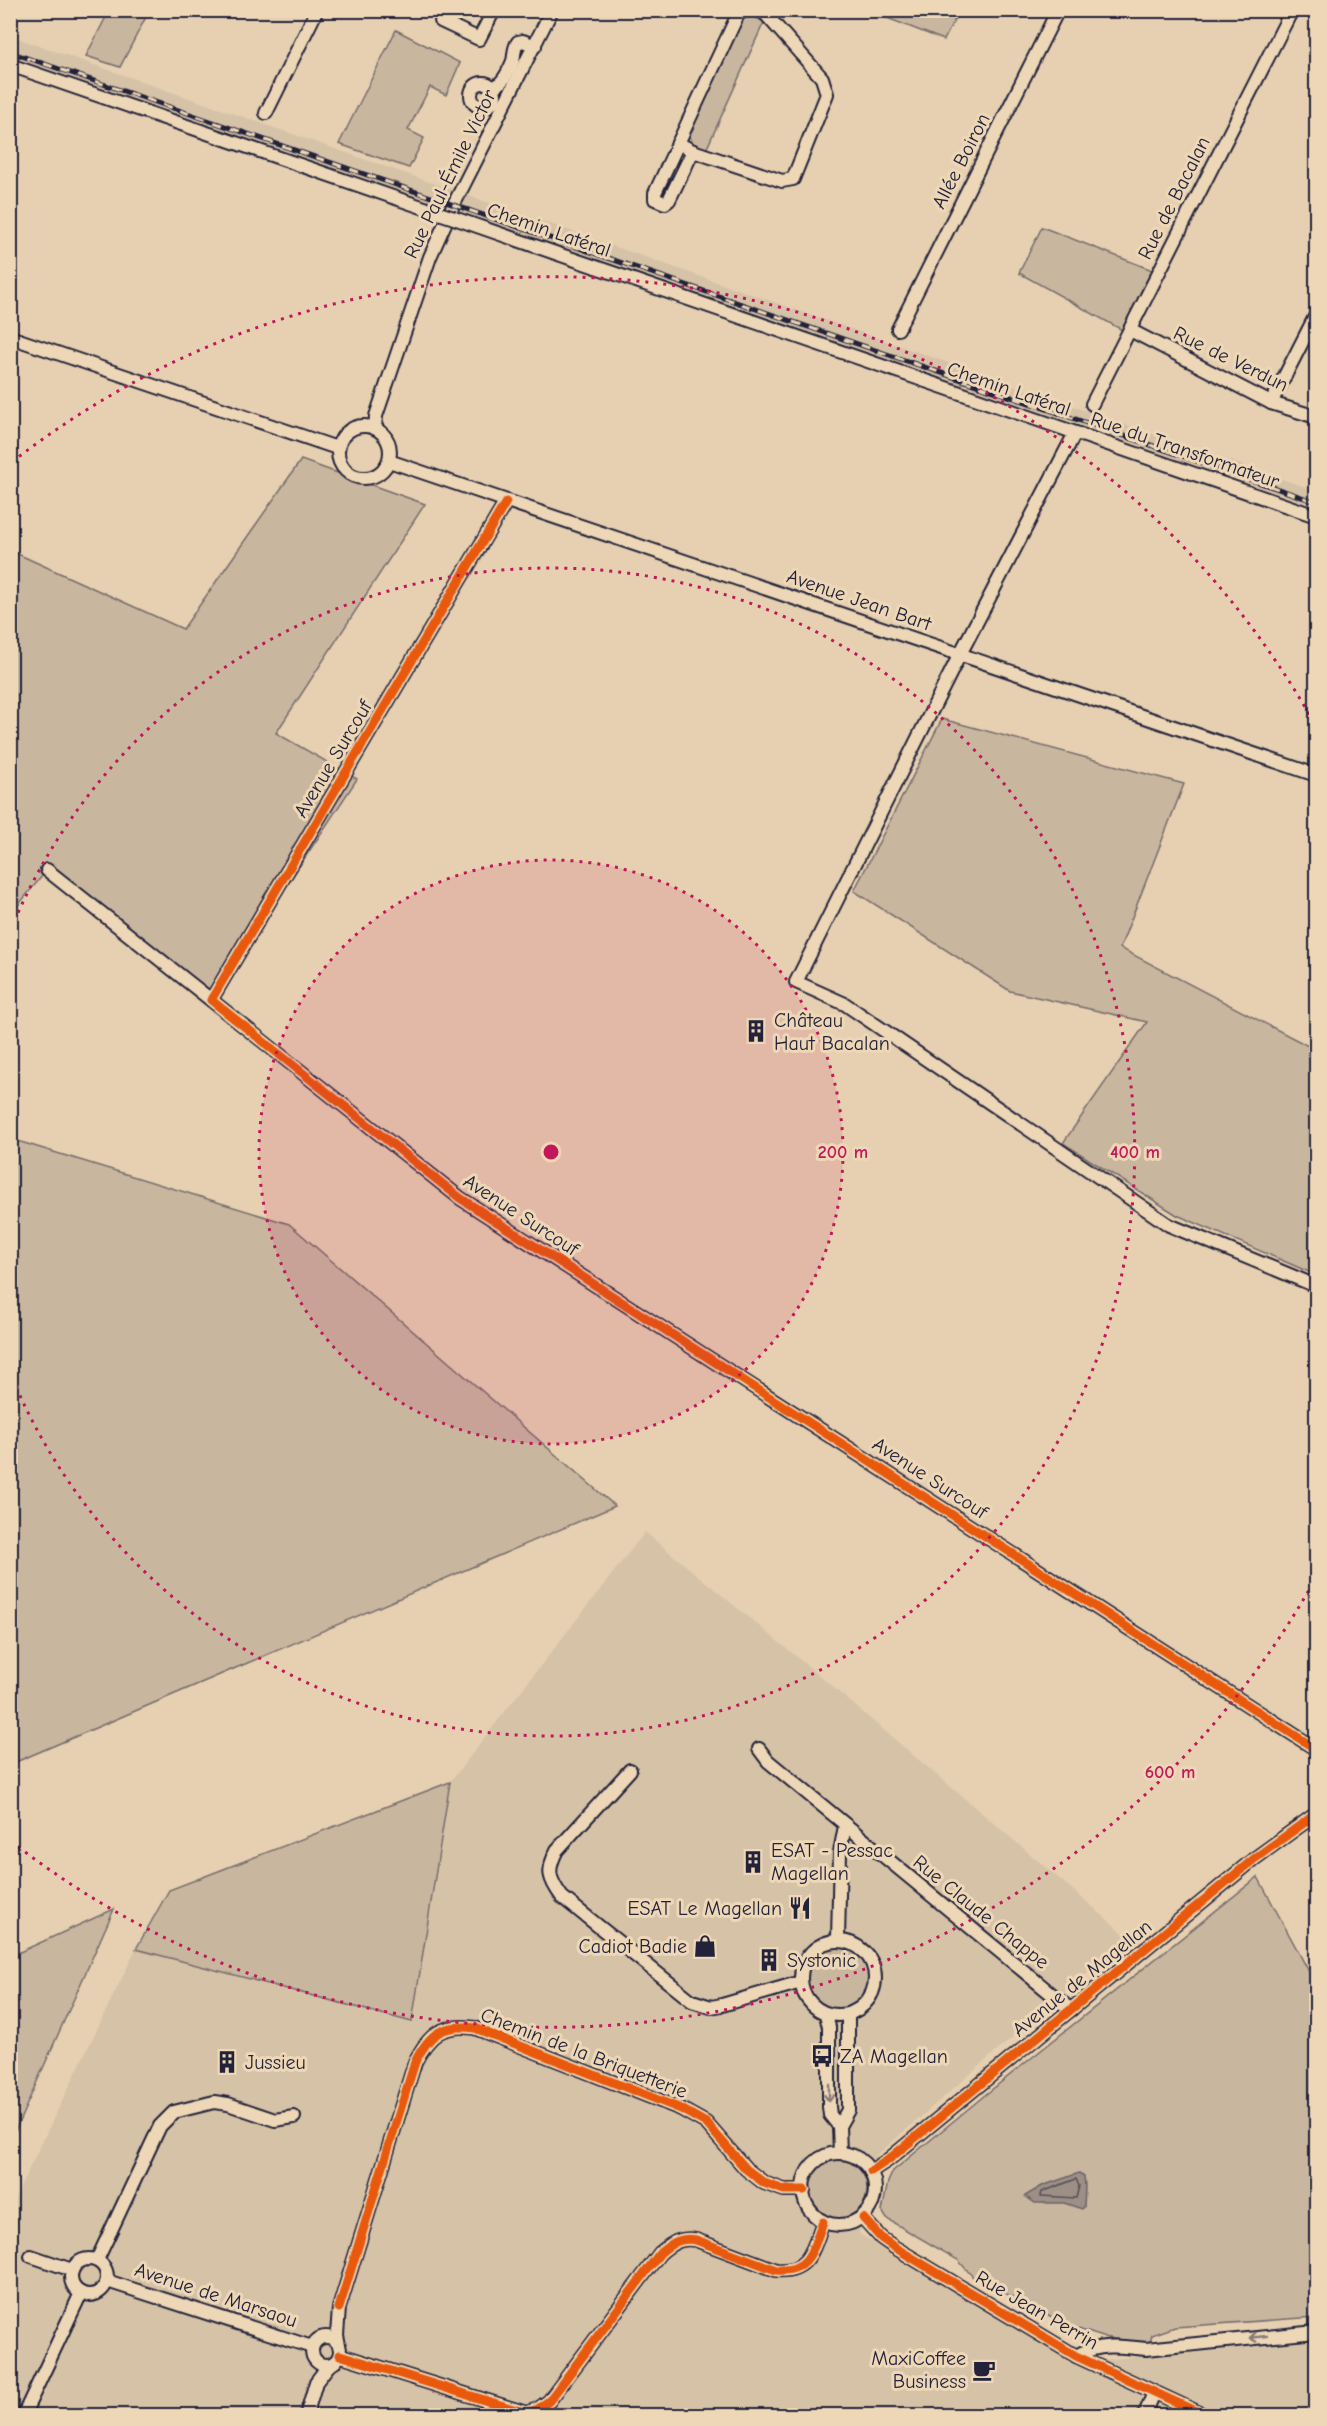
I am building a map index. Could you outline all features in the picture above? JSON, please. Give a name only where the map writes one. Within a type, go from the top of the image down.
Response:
[{"type":"street","points":[[266,112],[316,10]]},
{"type":"street","points":[[447,10],[441,21],[479,39],[494,10]]},
{"type":"street","name":"Rue Paul-Émile Victor","points":[[375,428],[376,416],[430,257],[468,176],[552,10]]},
{"type":"street","points":[[693,151],[669,200],[661,203],[655,199],[655,193],[740,10]]},
{"type":"street","points":[[678,143],[693,151],[782,181],[794,179],[826,94],[826,85],[762,10]]},
{"type":"street","name":"Allée Boiron","points":[[898,329],[1058,10]]},
{"type":"street","name":"Rue de Bacalan","points":[[1092,404],[1292,10]]},
{"type":"street","points":[[493,88],[501,85],[514,59],[514,50],[518,42],[523,40],[535,46]]},
{"type":"street","name":"Chemin Latéral","points":[[10,65],[1075,433]]},
{"type":"street","points":[[1271,403],[1317,315]]},
{"type":"street","name":"Rue de Verdun","points":[[1130,330],[1271,403],[1317,417]]},
{"type":"street","points":[[10,337],[337,448]]},
{"type":"street","points":[[358,426],[375,428],[386,438],[390,453],[388,461],[384,469],[370,478],[353,476],[340,465],[337,448],[339,440],[351,428],[358,426]]},
{"type":"street","points":[[1075,433],[960,654],[796,982],[845,1004],[1169,1225],[1317,1286]]},
{"type":"street","name":"Rue du Transformateur","points":[[1075,433],[1317,516]]},
{"type":"street","name":"Avenue Jean Bart","points":[[388,461],[1317,775]]},
{"type":"street","name":"Avenue Surcouf","points":[[506,502],[211,1000],[460,1198],[1317,1749]]},
{"type":"street","points":[[47,870],[211,1000]]},
{"type":"street","name":"Rue Claude Chappe","points":[[759,1749],[768,1761],[845,1826],[1071,2010]]},
{"type":"street","points":[[630,1770],[557,1850],[550,1863],[554,1886],[562,1897],[701,2006],[722,2006],[801,1982]]},
{"type":"street","name":"Avenue de Magellan","points":[[871,2170],[888,2160],[1254,1859],[1317,1814]]},
{"type":"street","points":[[838,1939],[840,1852],[845,1826]]},
{"type":"street","points":[[838,1939],[858,1946],[871,1959],[876,1977],[872,1996],[859,2009],[848,2015],[826,2015],[807,1998],[801,1982],[803,1963],[815,1948],[838,1939]]},
{"type":"street","points":[[826,2015],[829,2027],[829,2107],[830,2115],[839,2126]]},
{"type":"street","points":[[840,2152],[839,2126],[848,2110],[848,2015]]},
{"type":"street","name":"Chemin de la Briquetterie","points":[[339,2350],[337,2335],[339,2308],[415,2062],[430,2038],[450,2027],[460,2025],[475,2028],[681,2109],[706,2123],[746,2169],[764,2183],[784,2190],[804,2190]]},
{"type":"street","points":[[97,2260],[160,2126],[174,2112],[221,2103],[275,2120],[294,2117]]},
{"type":"street","points":[[840,2152],[858,2157],[871,2170],[876,2187],[873,2204],[863,2218],[849,2225],[823,2222],[816,2217],[805,2202],[803,2183],[810,2167],[823,2156],[840,2152]]},
{"type":"street","name":"Rue Jean Perrin","points":[[863,2218],[881,2238],[894,2247],[1076,2356],[1206,2415]]},
{"type":"street","points":[[339,2350],[526,2413],[538,2409],[549,2401],[660,2253],[671,2244],[687,2239],[696,2240],[776,2270],[790,2272],[798,2268],[809,2256],[823,2222]]},
{"type":"street","points":[[31,2256],[72,2270]]},
{"type":"street","points":[[85,2259],[97,2260],[106,2269],[107,2281],[97,2294],[81,2293],[71,2281],[72,2270],[75,2265],[85,2259]]},
{"type":"street","name":"Avenue de Marsaou","points":[[107,2281],[315,2348]]},
{"type":"street","points":[[23,2415],[81,2293]]},
{"type":"street","name":"Chemin de la Briquetterie","points":[[315,2348],[339,2308]]},
{"type":"street","points":[[1076,2356],[1090,2348],[1119,2346],[1146,2349],[1317,2332]]},
{"type":"street","points":[[315,2348],[333,2338],[339,2350],[338,2360],[329,2365],[316,2382]]},
{"type":"street","points":[[315,2348],[321,2364],[329,2365]]},
{"type":"street","points":[[306,2415],[316,2382],[315,2348]]},
{"type":"street","points":[[1144,2415],[1154,2393]]},
{"type":"shaded area","points":[[953,10],[958,13],[944,40],[869,11]]},
{"type":"shaded area","points":[[109,11],[149,11],[120,67],[86,56]]},
{"type":"shaded area","points":[[752,16],[764,22],[706,150],[702,149],[692,142],[689,132],[741,20]]},
{"type":"shaded area","points":[[396,30],[460,63],[446,95],[430,87],[408,130],[424,138],[409,168],[339,144]]},
{"type":"shaded area","points":[[11,36],[1316,491],[1316,508],[11,58]]},
{"type":"shaded area","points":[[1042,227],[1152,270],[1122,330],[1019,273]]},
{"type":"shaded area","points":[[301,460],[425,504],[276,733],[357,779],[211,1000],[47,870],[11,914],[11,551],[183,629]]},
{"type":"shaded area","points":[[942,719],[1184,784],[1120,948],[1316,1050],[1316,1275],[1177,1215],[1063,1143],[1147,1022],[1010,991],[854,891]]},
{"type":"shaded area","points":[[11,1139],[289,1224],[615,1506],[11,1764]]},
{"type":"shaded area","points":[[645,1532],[815,1672],[1128,1937],[877,2155],[859,2234],[1057,2351],[1101,2360],[1316,2340],[1316,2415],[10,2415],[10,2208],[136,1949],[412,2022],[450,1782]]},
{"type":"shaded area","points":[[450,1782],[412,2022],[136,1949],[169,1890]]},
{"type":"shaded area","points":[[1258,1877],[1313,1979],[1316,1978],[1316,2317],[1175,2327],[1152,2335],[1150,2342],[1103,2337],[1072,2327],[973,2277],[958,2260],[887,2219],[882,2211],[888,2182],[893,2171]]},
{"type":"shaded area","points":[[114,1909],[11,2140],[11,1956]]},
{"type":"shaded area","points":[[832,1947],[844,1947],[860,1956],[867,1966],[869,1978],[867,1990],[860,2000],[844,2009],[832,2009],[821,2004],[812,1995],[807,1984],[807,1972],[812,1961],[821,1952]]},
{"type":"shaded area","points":[[838,2160],[849,2162],[859,2168],[865,2178],[867,2189],[865,2200],[859,2210],[849,2216],[838,2218],[827,2216],[817,2210],[811,2200],[809,2189],[811,2178],[817,2168],[827,2162]]},
{"type":"water","points":[[1079,2173],[1084,2176],[1085,2186],[1082,2209],[1064,2203],[1035,2203],[1025,2196],[1042,2186]]},
{"type":"railway","points":[[10,52],[1316,502]]},
{"type":"cycle path","points":[[506,502],[211,1000],[460,1198],[1316,1749]]},
{"type":"cycle path","points":[[871,2171],[888,2160],[1254,1859],[1316,1814]]},
{"type":"cycle path","points":[[339,2308],[415,2062],[426,2044],[446,2029],[475,2028],[681,2109],[706,2123],[746,2169],[764,2183],[784,2190],[804,2190]]},
{"type":"cycle path","points":[[863,2218],[881,2238],[894,2247],[1076,2356],[1206,2416]]},
{"type":"cycle path","points":[[340,2355],[526,2413],[538,2409],[549,2401],[660,2253],[672,2244],[685,2239],[696,2240],[776,2270],[787,2270],[803,2263],[808,2257],[823,2222]]},
{"type":"place","name":"Château Haut Bacalan","points":[[756,1031]]},
{"type":"place","name":"ESAT - Pessac Magellan","points":[[753,1862]]},
{"type":"place","name":"ESAT Le Magellan","points":[[800,1908]]},
{"type":"place","name":"Cadiot Badie","points":[[705,1946]]},
{"type":"place","name":"Systonic","points":[[769,1960]]},
{"type":"place","name":"ZA Magellan","points":[[822,2056]]},
{"type":"place","name":"Jussieu","points":[[227,2062]]},
{"type":"place","name":"MaxiCoffee Business","points":[[984,2370]]}]
